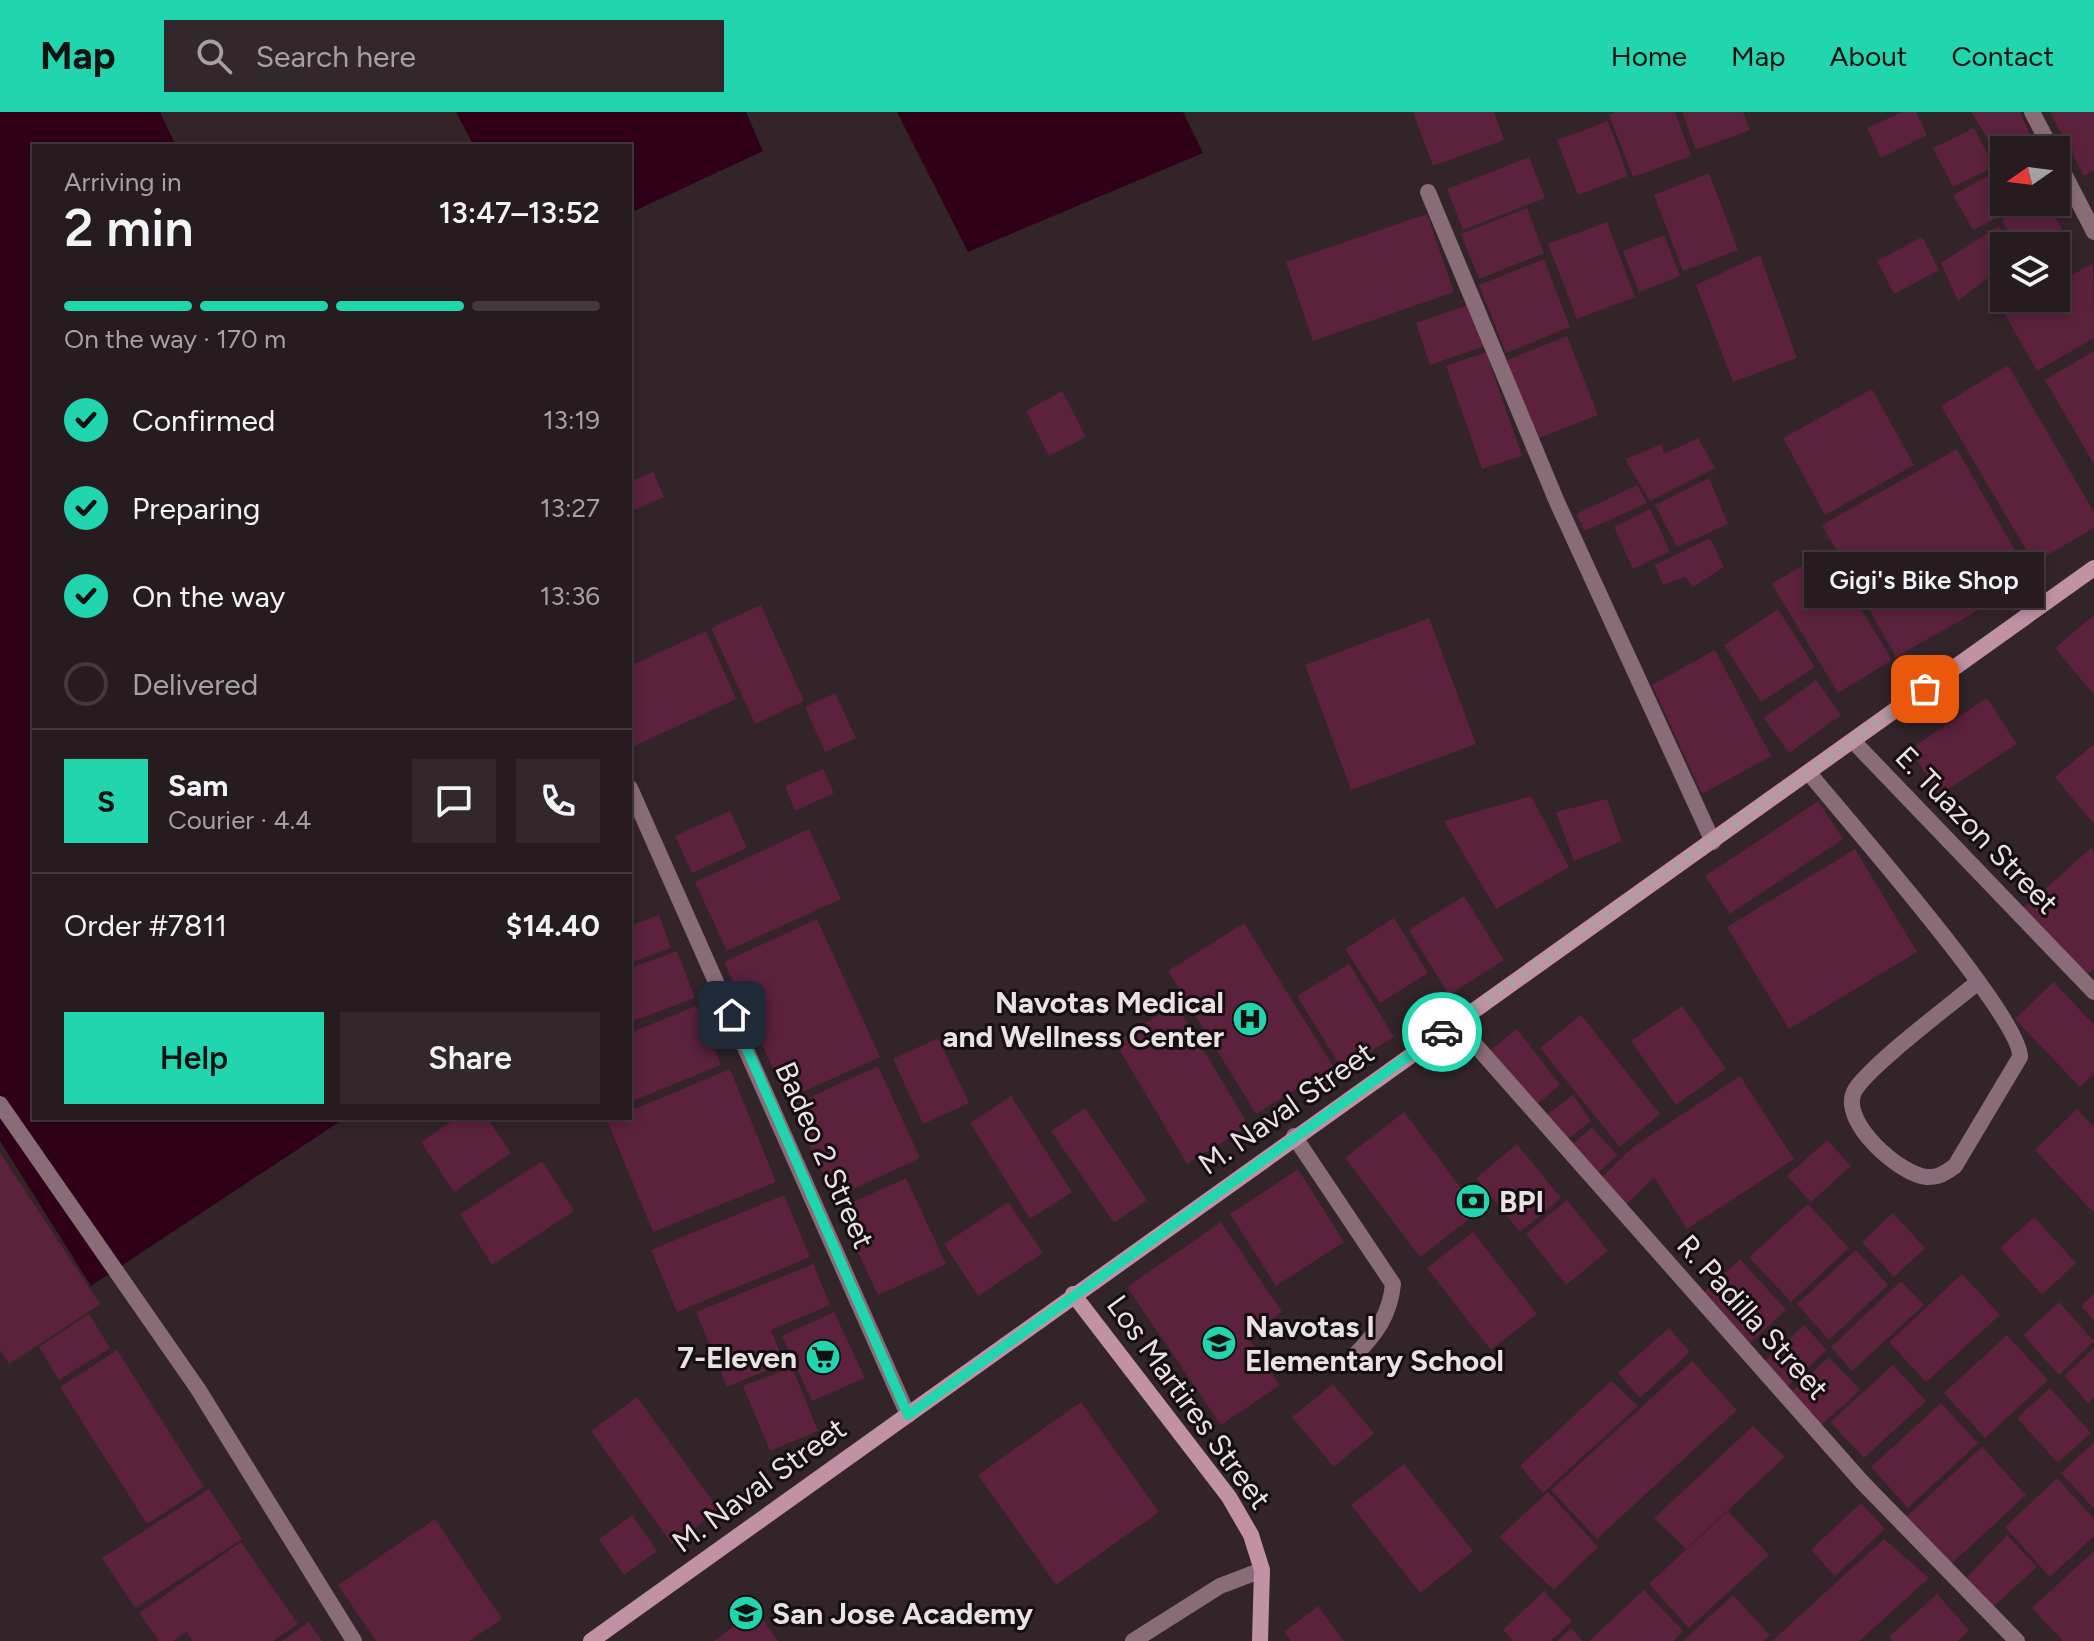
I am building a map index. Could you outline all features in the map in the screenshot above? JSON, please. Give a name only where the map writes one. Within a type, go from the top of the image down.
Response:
[{"type":"main road","name":"M. Naval Street","points":[[591,1641],[1294,1136],[1713,842],[2094,568]]},
{"type":"main road","name":"Los Martires Street","points":[[1073,1294],[1229,1497],[1251,1535],[1262,1570],[1260,1641]]},
{"type":"street","points":[[2032,112],[2045,136]]},
{"type":"street","points":[[2070,185],[2094,232]]},
{"type":"street","points":[[1428,192],[1557,502],[1713,842]]},
{"type":"street","name":"E. Tuazon Street","points":[[1853,741],[2094,992]]},
{"type":"street","points":[[1809,773],[1978,982],[2011,1026],[2018,1041],[2020,1057],[1955,1166],[1939,1176],[1924,1177],[1875,1146],[1857,1124],[1852,1109],[1854,1092],[1881,1063],[1978,982]]},
{"type":"street","name":"Badeo 2 Street","points":[[632,793],[908,1415]]},
{"type":"street","name":"R. Padilla Street","points":[[1456,1023],[1862,1482],[2017,1641]]},
{"type":"street","points":[[0,1104],[198,1389],[354,1641]]},
{"type":"street","points":[[1294,1136],[1393,1284],[1387,1315],[1370,1340],[1354,1356]]},
{"type":"street","points":[[1133,1641],[1220,1586],[1262,1570]]},
{"type":"shaded area","points":[[0,112],[160,112],[175,144],[32,144],[32,1120],[342,1120],[91,1286],[0,1141]]},
{"type":"shaded area","points":[[456,112],[746,112],[763,151],[632,212],[632,144],[473,144]]},
{"type":"shaded area","points":[[897,112],[1183,112],[1203,153],[968,252]]},
{"type":"building","points":[[1413,112],[1494,112],[1504,140],[1433,166]]},
{"type":"building","points":[[1616,112],[1675,112],[1691,156],[1633,177],[1609,115]]},
{"type":"building","points":[[1682,112],[1743,112],[1750,130],[1696,150]]},
{"type":"building","points":[[1902,112],[1916,112],[1927,135],[1881,158],[1867,128]]},
{"type":"building","points":[[1971,112],[2020,112],[2031,136],[1990,136],[1990,143]]},
{"type":"building","points":[[2050,112],[2094,112],[2094,170],[2084,176],[2070,150],[2070,136],[2063,136]]},
{"type":"building","points":[[1608,121],[1628,176],[1578,195],[1557,140]]},
{"type":"building","points":[[1974,128],[1990,159],[1990,169],[1953,187],[1933,148]]},
{"type":"building","points":[[1529,157],[1545,198],[1463,230],[1447,189]]},
{"type":"building","points":[[1709,173],[1738,250],[1683,271],[1654,195]]},
{"type":"building","points":[[1990,175],[1990,216],[2000,216],[1973,230],[1953,195]]},
{"type":"building","points":[[1527,208],[1544,253],[1479,279],[1461,234]]},
{"type":"building","points":[[1427,214],[1454,292],[1313,341],[1286,262]]},
{"type":"building","points":[[2010,216],[2055,216],[2063,232],[2009,232],[2002,220]]},
{"type":"building","points":[[1607,222],[1635,297],[1577,319],[1548,244]]},
{"type":"building","points":[[1999,226],[2002,232],[1990,232],[1990,276],[1958,301],[1941,263]]},
{"type":"building","points":[[1664,235],[1680,276],[1639,292],[1623,251]]},
{"type":"building","points":[[1922,237],[1939,270],[1894,294],[1877,261]]},
{"type":"building","points":[[1760,255],[1797,358],[1733,382],[1696,285]]},
{"type":"building","points":[[1544,259],[1570,327],[1506,353],[1479,285]]},
{"type":"building","points":[[2093,263],[2094,338],[2037,371],[2004,313],[2070,312],[2070,276]]},
{"type":"building","points":[[1470,304],[1485,346],[1430,365],[1416,323]]},
{"type":"building","points":[[1567,336],[1598,415],[1537,439],[1507,360]]},
{"type":"building","points":[[2094,351],[2094,464],[2045,380]]},
{"type":"building","points":[[1486,352],[1522,456],[1482,469],[1446,366]]},
{"type":"building","points":[[2008,365],[2094,512],[2094,528],[2034,563],[1941,406]]},
{"type":"building","points":[[1872,389],[1914,465],[1825,515],[1783,438]]},
{"type":"building","points":[[1062,391],[1086,437],[1049,456],[1026,411]]},
{"type":"building","points":[[1698,438],[1715,468],[1650,501],[1625,459],[1662,444],[1664,454]]},
{"type":"building","points":[[1957,449],[2032,580],[1896,657],[1822,525]]},
{"type":"building","points":[[653,472],[664,497],[632,511],[632,481]]},
{"type":"building","points":[[1709,478],[1728,524],[1677,547],[1655,505]]},
{"type":"building","points":[[1637,485],[1647,503],[1585,531],[1576,514]]},
{"type":"building","points":[[1650,509],[1670,551],[1633,569],[1614,527]]},
{"type":"building","points":[[1710,538],[1724,567],[1693,587],[1685,577],[1663,585],[1655,565]]},
{"type":"building","points":[[1826,551],[1892,660],[1838,693],[1772,584]]},
{"type":"building","points":[[761,605],[804,701],[755,724],[711,628]]},
{"type":"building","points":[[1778,609],[1815,667],[1761,702],[1724,645]]},
{"type":"building","points":[[2094,615],[2094,695],[2055,648]]},
{"type":"building","points":[[1429,618],[1476,744],[1351,790],[1305,665]]},
{"type":"building","points":[[706,631],[736,699],[632,747],[632,665]]},
{"type":"building","points":[[1715,650],[1771,756],[1702,794],[1652,685]]},
{"type":"building","points":[[1816,680],[1841,715],[1789,753],[1764,718]]},
{"type":"building","points":[[835,693],[856,738],[825,752],[805,707]]},
{"type":"building","points":[[1987,698],[2017,744],[1939,795],[1910,749]]},
{"type":"building","points":[[2094,744],[2094,824],[2055,777]]},
{"type":"building","points":[[823,769],[834,793],[795,811],[785,786]]},
{"type":"building","points":[[1531,796],[1569,867],[1496,909],[1444,821]]},
{"type":"building","points":[[1607,799],[1622,841],[1574,861],[1556,812]]},
{"type":"building","points":[[1818,801],[1843,839],[1730,914],[1705,876]]},
{"type":"building","points":[[730,811],[747,848],[692,873],[675,836]]},
{"type":"building","points":[[809,829],[841,899],[727,951],[695,882]]},
{"type":"building","points":[[2091,848],[2094,852],[2094,969],[2083,977],[2019,912]]},
{"type":"building","points":[[1855,849],[1917,952],[1789,1029],[1727,927]]},
{"type":"building","points":[[1464,896],[1504,960],[1449,995],[1409,930]]},
{"type":"building","points":[[659,915],[671,948],[632,962],[632,925]]},
{"type":"building","points":[[1394,918],[1428,973],[1380,1003],[1345,949]]},
{"type":"building","points":[[817,919],[880,1057],[787,1099],[724,962]]},
{"type":"building","name":"Navotas Medical and Wellness Center","points":[[1244,923],[1333,1066],[1256,1114],[1168,971]]},
{"type":"building","points":[[677,951],[695,998],[632,1021],[632,967]]},
{"type":"building","points":[[1349,964],[1394,1037],[1342,1069],[1297,996]]},
{"type":"building","points":[[2054,982],[2094,1025],[2094,1073],[2080,1087],[2015,1019]]},
{"type":"building","points":[[1176,1004],[1249,1126],[1187,1164],[1115,1042]]},
{"type":"building","points":[[696,1006],[721,1065],[632,1101],[632,1032]]},
{"type":"building","points":[[1682,1006],[1726,1069],[1676,1105],[1631,1041]]},
{"type":"building","points":[[1581,1015],[1660,1114],[1620,1147],[1540,1048]]},
{"type":"building","points":[[1517,1029],[1560,1085],[1534,1107],[1489,1051]]},
{"type":"building","points":[[938,1038],[969,1103],[923,1124],[893,1059]]},
{"type":"building","points":[[878,1066],[920,1158],[834,1198],[791,1106]]},
{"type":"building","points":[[730,1069],[776,1182],[653,1232],[607,1120],[632,1120],[632,1110]]},
{"type":"building","points":[[1740,1076],[1794,1159],[1687,1229],[1654,1178],[1623,1207],[1599,1180],[1634,1146]]},
{"type":"building","points":[[1573,1095],[1591,1121],[1564,1142],[1545,1116]]},
{"type":"building","points":[[1011,1096],[1072,1192],[1030,1219],[970,1123]]},
{"type":"building","points":[[1085,1108],[1147,1200],[1114,1223],[1051,1131]]},
{"type":"building","points":[[2077,1109],[2094,1127],[2094,1213],[2035,1150]]},
{"type":"building","points":[[1404,1112],[1479,1212],[1420,1257],[1345,1158]]},
{"type":"building","points":[[454,1120],[488,1120],[511,1153],[454,1192],[421,1142]]},
{"type":"building","points":[[1592,1127],[1617,1155],[1596,1175],[1570,1147]]},
{"type":"building","points":[[1827,1140],[1851,1166],[1811,1202],[1787,1176]]},
{"type":"building","points":[[1517,1144],[1561,1198],[1520,1232],[1476,1178]]},
{"type":"building","points":[[0,1153],[100,1304],[9,1364],[0,1350]]},
{"type":"building","points":[[542,1161],[574,1211],[492,1265],[460,1214]]},
{"type":"building","points":[[1298,1169],[1344,1242],[1276,1286],[1230,1214]]},
{"type":"building","points":[[906,1178],[946,1264],[878,1295],[838,1209]]},
{"type":"building","points":[[784,1195],[810,1257],[677,1312],[651,1250]]},
{"type":"building","points":[[1567,1200],[1608,1251],[1566,1285],[1526,1234]]},
{"type":"building","points":[[1008,1202],[1043,1253],[978,1296],[944,1244]]},
{"type":"building","points":[[1808,1204],[1849,1248],[1791,1302],[1749,1257]]},
{"type":"building","points":[[1893,1213],[1925,1248],[1894,1277],[1862,1242]]},
{"type":"building","points":[[2034,1217],[2076,1263],[2042,1295],[2000,1248]]},
{"type":"building","name":"Navotas I Elementary School","points":[[1221,1222],[1282,1312],[1247,1336],[1280,1385],[1221,1425],[1127,1287]]},
{"type":"building","points":[[1473,1232],[1537,1314],[1491,1350],[1427,1268]]},
{"type":"building","points":[[1856,1250],[1888,1285],[1829,1340],[1797,1304]]},
{"type":"building","points":[[1740,1259],[1786,1310],[1747,1346],[1701,1295]]},
{"type":"building","points":[[813,1264],[830,1305],[771,1330],[784,1363],[727,1387],[696,1312]]},
{"type":"building","points":[[1962,1274],[2000,1315],[1926,1382],[1889,1342]]},
{"type":"building","points":[[1901,1281],[1924,1305],[1852,1371],[1831,1347]]},
{"type":"building","points":[[2094,1294],[2094,1321],[2081,1306]]},
{"type":"building","points":[[2059,1302],[2094,1341],[2059,1375],[2023,1335]]},
{"type":"building","name":"7-Eleven","points":[[834,1312],[865,1378],[812,1401],[782,1336]]},
{"type":"building","points":[[89,1314],[110,1348],[59,1380],[39,1347]]},
{"type":"building","points":[[1804,1325],[1827,1350],[1783,1391],[1760,1365]]},
{"type":"building","points":[[1669,1328],[1690,1352],[1640,1398],[1618,1373]]},
{"type":"building","points":[[2007,1335],[2048,1380],[1985,1438],[1944,1393]]},
{"type":"building","points":[[2094,1348],[2094,1397],[2088,1403],[2064,1376]]},
{"type":"building","points":[[117,1350],[204,1487],[147,1524],[60,1387]]},
{"type":"building","points":[[1829,1357],[1860,1390],[1818,1428],[1788,1395]]},
{"type":"building","points":[[1692,1361],[1737,1410],[1597,1539],[1551,1490]]},
{"type":"building","points":[[1893,1365],[1926,1401],[1864,1458],[1830,1422]]},
{"type":"building","points":[[792,1367],[818,1431],[770,1451],[743,1386]]},
{"type":"building","points":[[1611,1381],[1638,1406],[1543,1493],[1520,1466]]},
{"type":"building","points":[[1333,1384],[1374,1433],[1334,1467],[1292,1417]]},
{"type":"building","points":[[2050,1388],[2091,1433],[2058,1463],[2017,1418]]},
{"type":"building","points":[[637,1397],[719,1510],[672,1544],[591,1431]]},
{"type":"building","points":[[1081,1402],[1159,1512],[1056,1585],[978,1475]]},
{"type":"building","points":[[1941,1403],[1978,1443],[1908,1508],[1871,1467]]},
{"type":"building","points":[[1753,1426],[1785,1457],[1686,1549],[1654,1518]]},
{"type":"building","points":[[2094,1442],[2094,1509],[2061,1473]]},
{"type":"building","points":[[1982,1447],[2026,1495],[1950,1565],[1906,1517]]},
{"type":"building","points":[[1404,1464],[1473,1551],[1420,1593],[1351,1505]]},
{"type":"building","points":[[2057,1478],[2094,1519],[2094,1536],[2050,1577],[2005,1527]]},
{"type":"building","points":[[209,1489],[242,1539],[135,1608],[102,1558]]},
{"type":"building","points":[[1548,1492],[1598,1547],[1554,1590],[1499,1537]]},
{"type":"building","points":[[1861,1503],[1885,1529],[1835,1576],[1811,1550]]},
{"type":"building","points":[[1728,1511],[1769,1555],[1689,1628],[1649,1584]]},
{"type":"building","points":[[632,1515],[657,1551],[624,1575],[599,1539]]},
{"type":"building","points":[[435,1519],[502,1619],[469,1641],[376,1641],[338,1585]]},
{"type":"building","points":[[2007,1535],[2037,1567],[1992,1608],[1965,1579]]},
{"type":"building","points":[[1884,1539],[1929,1578],[1859,1641],[1772,1641]]},
{"type":"building","points":[[241,1542],[298,1624],[273,1641],[193,1641],[187,1632],[173,1641],[159,1641],[139,1613]]},
{"type":"building","points":[[2094,1551],[2094,1641],[2063,1641],[2032,1608]]},
{"type":"building","points":[[1644,1590],[1683,1631],[1673,1641],[1589,1641]]},
{"type":"building","points":[[1544,1591],[1572,1621],[1551,1641],[1513,1641],[1503,1630]]},
{"type":"building","points":[[1937,1594],[1969,1630],[1958,1641],[1892,1641],[1889,1637]]},
{"type":"building","points":[[1733,1595],[1770,1635],[1764,1641],[1683,1641]]},
{"type":"building","points":[[1318,1606],[1344,1641],[1291,1641],[1284,1632]]},
{"type":"building","points":[[756,1610],[778,1641],[714,1641]]},
{"type":"building","points":[[309,1622],[322,1641],[282,1641]]},
{"type":"building","points":[[1571,1628],[1583,1641],[1557,1641]]},
{"type":"way so far","points":[[1442,1032],[1925,689]]},
{"type":"place","name":"Gigi's Bike Shop","points":[[1925,689]]},
{"type":"place","name":"Navotas Medical and Wellness Center","points":[[1250,1019]]},
{"type":"place","name":"BPI","points":[[1473,1201]]},
{"type":"place","name":"Navotas I Elementary School","points":[[1219,1343]]},
{"type":"place","name":"7-Eleven","points":[[823,1357]]},
{"type":"place","name":"San Jose Academy","points":[[746,1613]]},
{"type":"route","points":[[732,1015],[897,1382],[908,1415],[1442,1032]]}]
